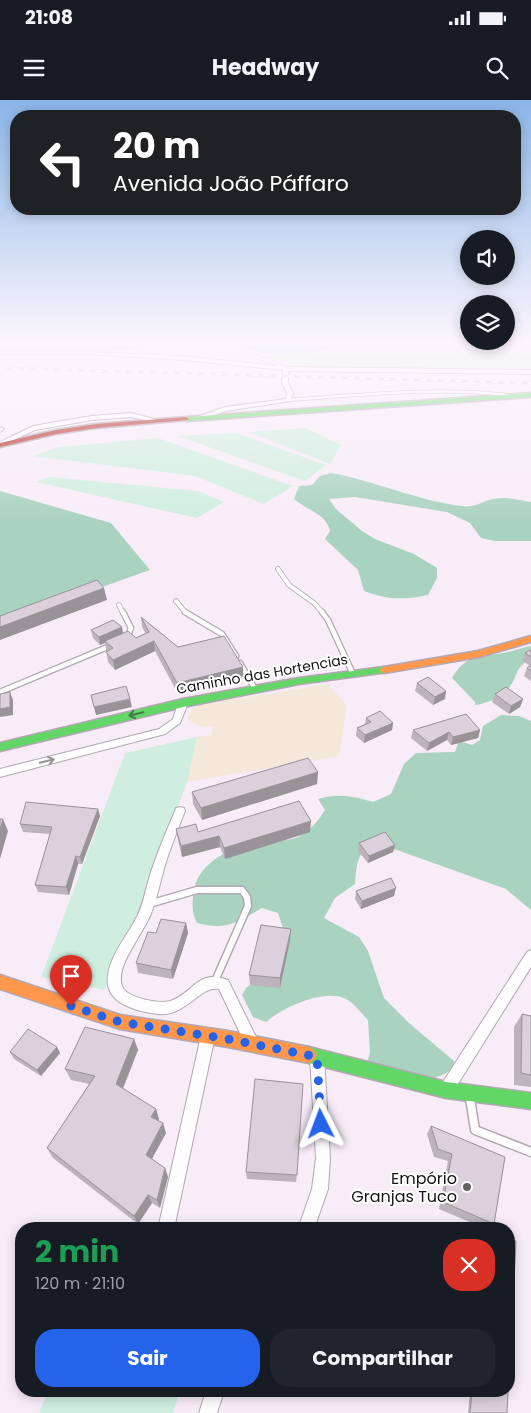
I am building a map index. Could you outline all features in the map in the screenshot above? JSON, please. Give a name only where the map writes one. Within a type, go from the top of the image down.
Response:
[{"type":"main road","points":[[0,445],[83,427],[409,403]]},
{"type":"main road","name":"Caminho das Hortencias","points":[[0,747],[183,703],[352,672],[412,666],[479,654],[531,639]]},
{"type":"main road","points":[[0,982],[120,1022],[208,1036],[317,1057],[446,1090],[531,1101]]},
{"type":"street","points":[[199,418],[217,410],[265,403]]},
{"type":"street","points":[[0,773],[162,732],[177,721],[183,703]]},
{"type":"street","points":[[180,811],[157,871],[144,916],[114,970],[115,987],[125,1000],[152,1007],[171,1008],[205,984],[216,981],[223,984],[253,1044]]},
{"type":"street","points":[[446,1090],[530,960]]},
{"type":"street","points":[[168,1222],[208,1036]]},
{"type":"street","points":[[308,1222],[320,1189],[323,1158],[317,1057]]},
{"type":"street","points":[[208,1413],[213,1397]]},
{"type":"lane","points":[[278,569],[289,585],[314,603],[328,620],[352,672]]},
{"type":"lane","points":[[176,601],[186,614],[222,634],[255,689]]},
{"type":"lane","points":[[119,605],[131,628],[129,637],[123,640]]},
{"type":"lane","points":[[0,692],[117,643]]},
{"type":"lane","points":[[148,904],[197,890],[229,888],[242,890],[248,897],[248,906],[216,981]]},
{"type":"lane","points":[[469,1093],[475,1130],[531,1152]]},
{"type":"green space","points":[[306,428],[341,445],[330,464],[248,432]]},
{"type":"green space","points":[[236,433],[326,465],[305,481],[178,436]]},
{"type":"green space","points":[[158,438],[293,486],[264,504],[195,476],[32,456],[59,447]]},
{"type":"green space","points":[[331,473],[461,506],[474,505],[498,498],[531,502],[531,541],[495,541],[481,538],[470,523],[447,512],[355,497],[329,499],[336,509],[362,531],[375,539],[414,554],[437,568],[437,578],[428,595],[396,598],[372,594],[364,591],[358,570],[325,539],[330,531],[325,520],[294,499],[299,486],[312,485],[320,476]]},
{"type":"green space","points":[[49,477],[198,491],[224,502],[197,518],[36,482]]},
{"type":"green space","points":[[0,491],[111,523],[150,570],[0,623]]},
{"type":"green space","points":[[531,646],[531,658],[518,670],[508,689],[493,700],[475,705],[475,702],[452,678],[457,670],[474,658]]},
{"type":"green space","points":[[501,715],[519,716],[531,721],[531,910],[506,889],[397,850],[376,848],[369,849],[360,856],[357,863],[355,884],[335,898],[324,918],[359,937],[368,951],[384,998],[409,1023],[454,1061],[453,1068],[433,1078],[422,1079],[399,1078],[365,1071],[370,1053],[368,1020],[349,1001],[337,996],[326,996],[304,1001],[282,1011],[266,1022],[253,1017],[242,995],[246,988],[265,973],[278,951],[283,928],[278,913],[262,908],[231,924],[216,926],[197,923],[193,911],[193,899],[197,880],[202,871],[218,857],[247,844],[294,839],[303,834],[314,825],[325,810],[318,799],[346,796],[373,802],[391,794],[404,764],[416,753],[455,752],[459,741],[472,745],[480,740],[483,726]]},
{"type":"green space","points":[[197,737],[191,771],[139,913],[104,990],[41,977],[125,753]]},
{"type":"green space","points":[[46,1397],[178,1397],[173,1413],[39,1413]]},
{"type":"sand","points":[[328,684],[347,706],[339,756],[187,782],[197,737],[212,735],[213,727],[193,723],[187,717],[191,710],[200,705]]},
{"type":"building","points":[[97,580],[104,588],[0,627],[0,616]]},
{"type":"building","points":[[141,617],[178,647],[224,636],[243,667],[177,683],[154,641],[113,660],[106,652],[113,648],[105,641],[128,631],[136,638],[149,632]]},
{"type":"building","points":[[113,620],[122,627],[99,637],[91,630]]},
{"type":"building","points":[[531,650],[531,657],[525,653]]},
{"type":"building","points":[[428,677],[446,691],[435,697],[417,683]]},
{"type":"building","points":[[126,686],[130,699],[94,707],[91,695]]},
{"type":"building","points":[[506,687],[523,699],[511,706],[495,694]]},
{"type":"building","points":[[10,692],[10,707],[0,709],[0,694]]},
{"type":"building","points":[[380,711],[393,723],[365,735],[357,728],[371,722],[366,718]]},
{"type":"building","points":[[466,714],[480,730],[453,737],[449,732],[429,743],[413,730]]},
{"type":"building","points":[[308,758],[318,772],[201,808],[192,792]]},
{"type":"building","points":[[299,801],[311,821],[224,848],[219,836],[181,846],[176,829],[196,824],[198,832]]},
{"type":"building","points":[[26,802],[98,809],[80,857],[76,856],[66,887],[35,885],[52,827],[20,824]]},
{"type":"building","points":[[0,819],[3,819],[0,830]]},
{"type":"building","points":[[385,832],[395,845],[369,856],[359,843]]},
{"type":"building","points":[[391,878],[396,888],[362,901],[356,891]]},
{"type":"building","points":[[161,919],[186,923],[171,970],[136,963],[148,932],[156,933]]},
{"type":"building","points":[[261,925],[291,929],[280,978],[249,975]]},
{"type":"building","points":[[522,1014],[531,1016],[531,1075],[521,1073]]},
{"type":"building","points":[[85,1027],[134,1039],[116,1084],[156,1109],[151,1117],[163,1123],[146,1155],[165,1168],[157,1200],[148,1195],[134,1216],[47,1148],[95,1076],[65,1069]]},
{"type":"building","points":[[28,1029],[57,1047],[37,1070],[10,1052]]},
{"type":"building","points":[[255,1079],[303,1084],[297,1175],[246,1172]]},
{"type":"building","points":[[431,1126],[505,1157],[494,1222],[489,1222],[443,1202],[452,1154],[438,1149]]},
{"type":"building","points":[[471,1397],[508,1397],[507,1413],[470,1413]]},
{"type":"traffic: fast","points":[[186,419],[412,403]]},
{"type":"traffic: fast","points":[[0,747],[183,703],[299,681],[384,670]]},
{"type":"traffic: fast","points":[[309,1055],[446,1090],[531,1101]]},
{"type":"traffic: slow","points":[[384,670],[479,654],[531,639]]},
{"type":"traffic: slow","points":[[0,982],[120,1022],[228,1039],[309,1055]]},
{"type":"traffic: jam","points":[[0,445],[56,432],[96,426],[186,419]]},
{"type":"place","name":"Empório Granjas Tuco","points":[[467,1187]]},
{"type":"route","points":[[71,1006],[120,1022],[228,1039],[317,1057],[321,1124]]}]
